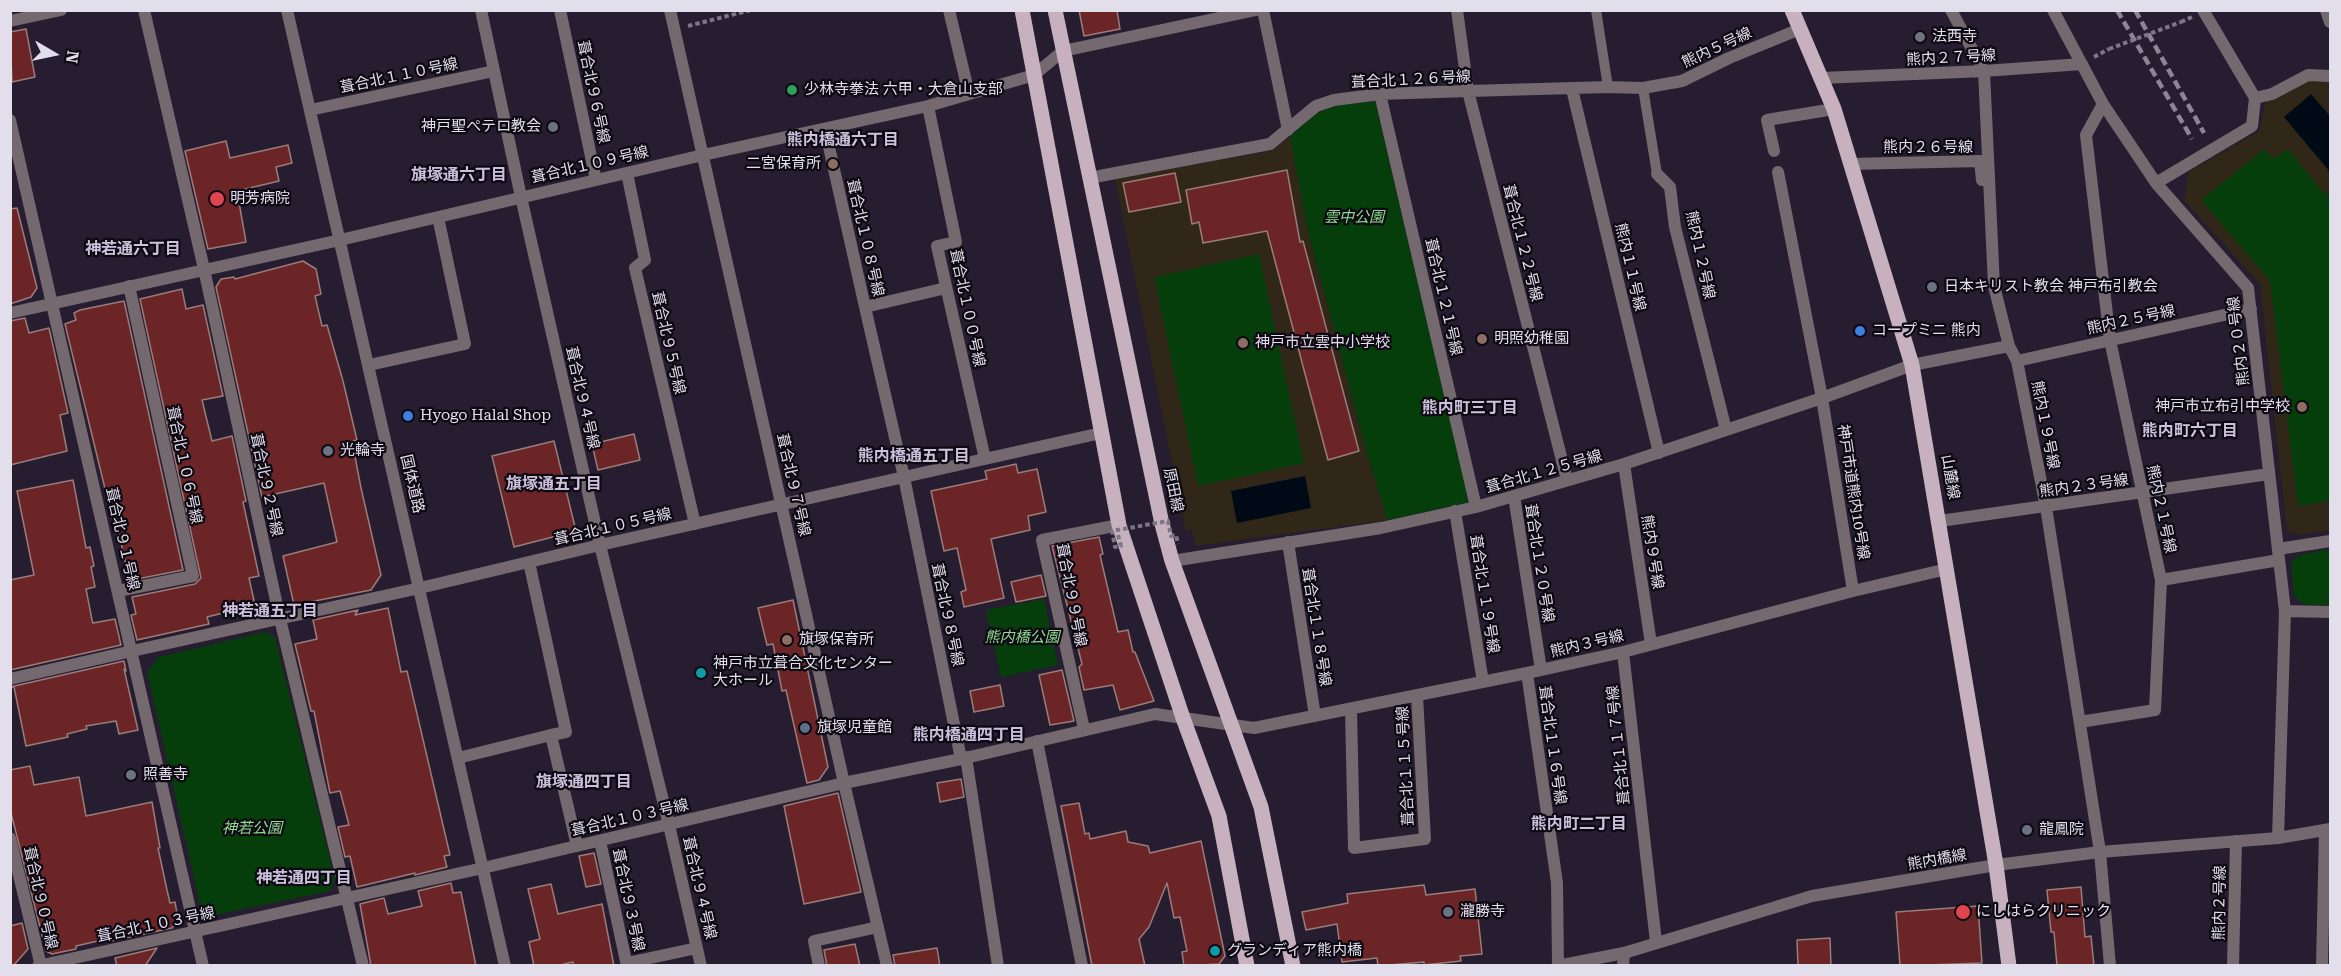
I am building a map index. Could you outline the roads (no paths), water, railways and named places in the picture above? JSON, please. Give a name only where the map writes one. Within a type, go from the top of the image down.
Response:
[{"type":"main road","points":[[1022,10],[1119,530],[1219,816],[1247,966]]},
{"type":"main road","name":"原田線","points":[[1056,10],[1162,524],[1172,561],[1261,807],[1293,966]]},
{"type":"main road","name":"山麓線","points":[[1792,10],[1834,109],[1912,365],[1996,865],[2009,966]]},
{"type":"street","points":[[10,21],[61,10]]},
{"type":"street","name":"葺合北９２号線","points":[[144,10],[204,269],[280,619],[363,966]]},
{"type":"street","name":"国体道路","points":[[287,10],[505,966]]},
{"type":"street","name":"葺合北９４号線","points":[[481,10],[600,545],[701,966]]},
{"type":"street","name":"葺合北９６号線","points":[[560,10],[596,180]]},
{"type":"street","name":"葺合北９７号線","points":[[670,10],[887,966]]},
{"type":"street","points":[[949,10],[969,94]]},
{"type":"street","points":[[1063,51],[1256,10]]},
{"type":"street","points":[[1263,10],[1288,130]]},
{"type":"street","name":"葺合北１２２号線","points":[[1457,10],[1468,91],[1567,480]]},
{"type":"street","name":"熊内１９号線","points":[[1952,10],[1984,71],[1994,286],[2009,346],[2017,361],[2046,507],[2100,852],[2110,966]]},
{"type":"street","name":"熊内２０号線","points":[[2053,10],[2103,104],[2156,183],[2248,288],[2285,611],[2278,838]]},
{"type":"street","points":[[2326,10],[2331,22]]},
{"type":"street","points":[[2156,183],[2252,126],[2254,98],[2203,11]]},
{"type":"street","name":"熊内５号線","points":[[1572,89],[1643,88],[1682,81],[1729,58],[1800,29]]},
{"type":"street","name":"葺合北１０９号線","points":[[10,313],[928,106],[1034,75],[1063,51]]},
{"type":"street","name":"熊内２７号線","points":[[1822,78],[2082,64]]},
{"type":"street","name":"葺合北１１０号線","points":[[310,110],[494,71]]},
{"type":"street","points":[[2254,98],[2272,94],[2308,75],[2331,76]]},
{"type":"street","name":"葺合北１２６号線","points":[[1089,178],[1270,144],[1316,106],[1334,100],[1380,94],[1572,89]]},
{"type":"street","name":"熊内１１号線","points":[[1572,89],[1659,453]]},
{"type":"street","name":"葺合北１２１号線","points":[[1380,94],[1476,507]]},
{"type":"street","name":"熊内２１号線","points":[[2080,722],[2155,710],[2161,580],[2110,340],[2086,135],[2103,104]]},
{"type":"street","name":"葺合北１００号線","points":[[928,106],[956,242],[937,246],[985,459]]},
{"type":"street","points":[[1774,151],[1767,120],[1834,109]]},
{"type":"street","name":"葺合北９１号線","points":[[10,120],[203,966]]},
{"type":"street","name":"葺合北１０８号線","points":[[825,129],[865,307],[946,288]]},
{"type":"street","name":"熊内２６号線","points":[[1850,164],[1980,161],[1982,182],[1989,180]]},
{"type":"street","name":"神戸市道熊内10号線","points":[[1778,172],[1822,398],[1853,591]]},
{"type":"street","name":"葺合北９５号線","points":[[627,173],[645,260],[635,268],[695,524]]},
{"type":"street","name":"熊内１２号線","points":[[1657,174],[1670,187],[1675,210],[1675,227],[1726,430]]},
{"type":"street","points":[[369,365],[465,344],[438,217]]},
{"type":"street","name":"葺合北１０６号線","points":[[118,591],[193,576],[129,286]]},
{"type":"street","name":"葺合北９８号線","points":[[865,307],[964,758],[998,966]]},
{"type":"street","name":"熊内２５号線","points":[[2017,361],[2251,309]]},
{"type":"street","name":"葺合北１２５号線","points":[[1172,561],[1381,528],[1476,507],[1659,453],[1912,365],[2009,346]]},
{"type":"street","name":"葺合北１０５号線","points":[[10,679],[1101,433]]},
{"type":"street","name":"熊内９号線","points":[[1624,464],[1651,644]]},
{"type":"street","name":"熊内２３号線","points":[[1940,521],[2269,474]]},
{"type":"street","name":"葺合北１２０号線","points":[[1514,496],[1541,670]]},
{"type":"street","name":"葺合北１１９号線","points":[[1455,511],[1484,682]]},
{"type":"street","name":"葺合北９９号線","points":[[1084,729],[1042,540],[1119,530]]},
{"type":"street","points":[[2161,580],[2331,541]]},
{"type":"street","name":"葺合北１１８号線","points":[[1288,542],[1315,716]]},
{"type":"street","points":[[458,758],[566,732],[529,562]]},
{"type":"street","name":"熊内３号線","points":[[1230,724],[1254,728],[1541,670],[1623,652],[1853,591],[1947,569]]},
{"type":"street","points":[[2285,611],[2331,612]]},
{"type":"street","name":"葺合北１１７号線","points":[[1623,652],[1656,942]]},
{"type":"street","name":"葺合北１１６号線","points":[[1527,673],[1557,883],[1557,965]]},
{"type":"street","name":"葺合北１１５号線","points":[[1351,709],[1354,848],[1425,840],[1417,696]]},
{"type":"street","name":"葺合北１０３号線","points":[[40,965],[483,868],[844,783],[1155,714],[1230,724]]},
{"type":"street","points":[[551,735],[577,846]]},
{"type":"street","points":[[1037,741],[1083,966]]},
{"type":"street","points":[[2322,966],[2328,829]]},
{"type":"street","name":"熊内橋線","points":[[1557,965],[1624,959],[1656,942],[1812,896],[1996,865],[2100,852],[2278,838],[2328,829]]},
{"type":"street","name":"葺合北９０号線","points":[[10,838],[40,965]]},
{"type":"street","name":"葺合北９３号線","points":[[600,841],[627,964]]},
{"type":"street","name":"熊内２号線","points":[[2234,966],[2236,841]]},
{"type":"street","points":[[819,966],[814,941],[878,927]]},
{"type":"street","points":[[627,964],[697,948]]},
{"type":"lane","points":[[1596,10],[1608,87]]},
{"type":"lane","name":"熊内１２号線","points":[[1643,88],[1657,174]]},
{"type":"railway","points":[[2117,10],[2192,139]]},
{"type":"railway","points":[[2135,10],[2204,133]]},
{"type":"place","name":"法西寺","points":[[1920,37]]},
{"type":"place","name":"少林寺拳法 六甲・大倉山支部","points":[[792,90]]},
{"type":"place","name":"神戸聖ぺテロ教会","points":[[553,127]]},
{"type":"place","name":"二宮保育所","points":[[833,164]]},
{"type":"place","name":"明芳病院","points":[[217,199]]},
{"type":"place","name":"日本キリスト教会 神戸布引教会","points":[[1932,287]]},
{"type":"place","name":"コープミニ 熊内","points":[[1860,331]]},
{"type":"place","name":"明照幼稚園","points":[[1482,339]]},
{"type":"place","name":"神戸市立雲中小学校","points":[[1243,343]]},
{"type":"place","name":"神戸市立布引中学校","points":[[2302,407]]},
{"type":"place","name":"Hyogo Halal Shop","points":[[408,416]]},
{"type":"place","name":"光輪寺","points":[[328,451]]},
{"type":"place","name":"旗塚保育所","points":[[787,640]]},
{"type":"place","name":"神戸市立葺合文化センター 大ホール","points":[[701,673]]},
{"type":"place","name":"旗塚児童館","points":[[805,728]]},
{"type":"place","name":"照善寺","points":[[131,775]]},
{"type":"place","name":"龍鳳院","points":[[2027,830]]},
{"type":"place","name":"瀧勝寺","points":[[1448,912]]},
{"type":"place","name":"にしはらクリニック","points":[[1963,912]]},
{"type":"place","name":"グランディア熊内橋","points":[[1215,951]]},
{"type":"district","name":"熊内橋通六丁目","points":[[843,140]]},
{"type":"district","name":"旗塚通六丁目","points":[[459,175]]},
{"type":"district","name":"神若通六丁目","points":[[133,249]]},
{"type":"district","name":"熊内町三丁目","points":[[1470,408]]},
{"type":"district","name":"熊内町六丁目","points":[[2190,431]]},
{"type":"district","name":"熊内橋通五丁目","points":[[914,456]]},
{"type":"district","name":"旗塚通五丁目","points":[[554,484]]},
{"type":"district","name":"神若通五丁目","points":[[270,611]]},
{"type":"district","name":"熊内橋通四丁目","points":[[969,735]]},
{"type":"district","name":"旗塚通四丁目","points":[[584,782]]},
{"type":"district","name":"熊内町二丁目","points":[[1579,824]]},
{"type":"district","name":"神若通四丁目","points":[[304,878]]},
{"type":"park label","name":"雲中公園","points":[[1354,218]]},
{"type":"park label","name":"熊内橋公園","points":[[1022,638]]},
{"type":"park label","name":"神若公園","points":[[252,829]]}]
